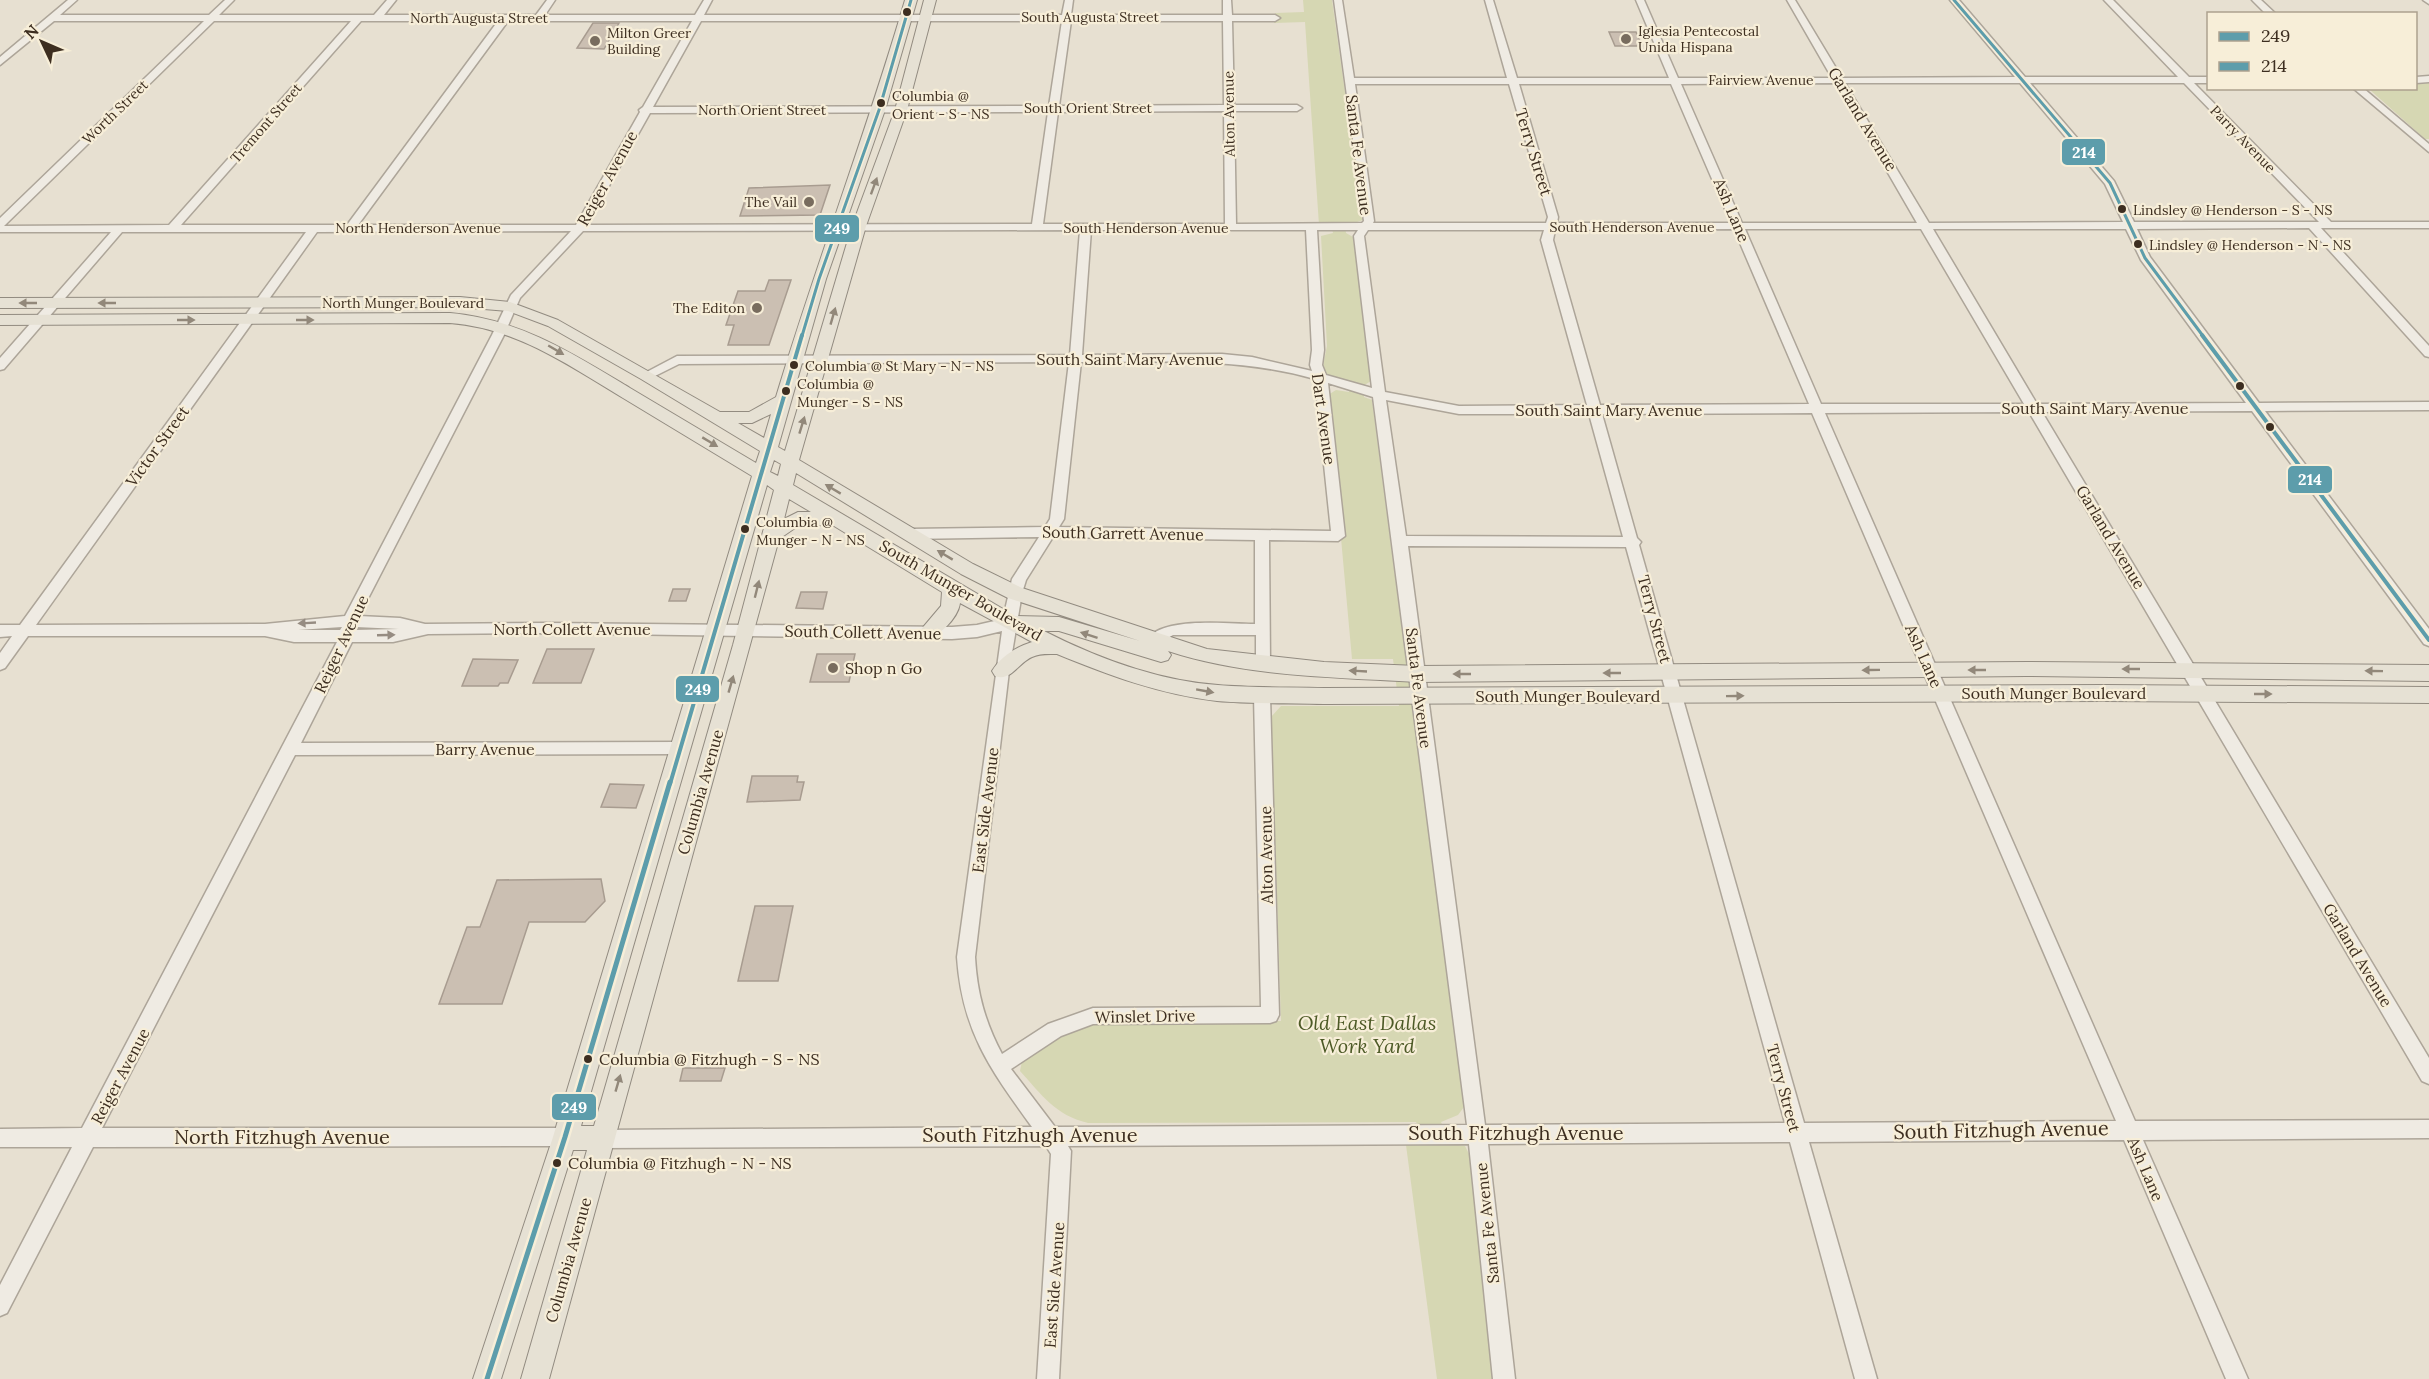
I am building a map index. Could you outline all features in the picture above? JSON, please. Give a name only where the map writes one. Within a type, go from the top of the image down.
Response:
[{"type":"main road","name":"Columbia Avenue","points":[[487,1379],[565,1137],[835,227],[879,110],[911,0]]},
{"type":"main road","name":"Columbia Avenue","points":[[535,1379],[746,630],[790,462],[859,226],[901,110],[930,0]]},
{"type":"main road","name":"North Munger Boulevard","points":[[0,303],[460,302],[510,307],[553,323],[647,375],[768,449]]},
{"type":"main road","name":"North Munger Boulevard","points":[[0,320],[470,319],[502,326],[557,351],[762,473]]},
{"type":"main road","points":[[716,417],[752,418],[770,410],[785,399]]},
{"type":"main road","name":"South Munger Boulevard","points":[[768,449],[967,569],[1015,593],[1208,657],[1417,674],[2190,669],[2429,673]]},
{"type":"main road","name":"South Munger Boulevard","points":[[762,473],[1010,623],[1061,648],[1117,670],[1176,686],[1217,693],[1262,696],[1677,696],[1941,693],[2429,695]]},
{"type":"main road","points":[[770,536],[798,518],[844,521]]},
{"type":"main road","points":[[913,564],[932,565],[980,588],[1004,594],[1015,593]]},
{"type":"main road","points":[[928,632],[950,608],[952,589]]},
{"type":"main road","points":[[1010,623],[1059,624],[1131,647],[1180,659],[1208,657]]},
{"type":"main road","points":[[1002,670],[1020,652],[1028,649],[1038,646],[1061,648]]},
{"type":"main road","points":[[638,890],[672,891]]},
{"type":"main road","points":[[565,1137],[602,1139]]},
{"type":"street","points":[[0,62],[73,0]]},
{"type":"street","name":"Worth Street","points":[[0,224],[230,0]]},
{"type":"street","points":[[376,18],[392,0]]},
{"type":"street","points":[[538,19],[551,0]]},
{"type":"street","name":"Reiger Avenue","points":[[0,1306],[290,749],[510,307],[523,288],[580,228],[644,110],[708,0]]},
{"type":"street","points":[[1037,228],[1069,0]]},
{"type":"street","name":"Alton Avenue","points":[[1227,0],[1230,228]]},
{"type":"street","name":"Santa Fe Avenue","points":[[1338,0],[1369,220],[1359,236],[1362,271],[1478,1133],[1504,1379]]},
{"type":"street","name":"Terry Street","points":[[1489,0],[1553,217],[1553,226],[1547,240],[1634,542],[1866,1379]]},
{"type":"street","name":"Ash Lane","points":[[1640,0],[2237,1379]]},
{"type":"street","name":"Garland Avenue","points":[[1791,0],[2036,409],[2429,1075]]},
{"type":"street","points":[[1954,0],[2117,192],[2145,258],[2429,640]]},
{"type":"street","name":"Parry Avenue","points":[[2108,0],[2329,226]]},
{"type":"street","points":[[2256,0],[2270,12]]},
{"type":"street","name":"North Augusta Street","points":[[51,18],[906,18]]},
{"type":"street","name":"Tremont Street","points":[[173,228],[358,18]]},
{"type":"street","points":[[350,228],[505,18]]},
{"type":"street","name":"South Augusta Street","points":[[906,18],[1275,18]]},
{"type":"street","points":[[0,50],[14,50]]},
{"type":"street","name":"Fairview Avenue","points":[[1350,81],[2207,80]]},
{"type":"street","points":[[2359,90],[2429,149]]},
{"type":"street","name":"South Orient Street","points":[[879,110],[1297,108]]},
{"type":"street","name":"North Orient Street","points":[[644,110],[879,110]]},
{"type":"street","name":"South Henderson Avenue","points":[[835,227],[1364,229],[1553,226],[1740,228],[2429,225]]},
{"type":"street","points":[[2313,226],[2429,353]]},
{"type":"street","name":"North Henderson Avenue","points":[[0,229],[835,227]]},
{"type":"street","points":[[0,366],[120,228]]},
{"type":"street","name":"Victor Street","points":[[0,664],[314,228]]},
{"type":"street","name":"East Side Avenue","points":[[1048,1379],[1061,1151],[999,1067],[972,1010],[966,957],[1002,670],[1015,593],[1019,579],[1058,519],[1086,228]]},
{"type":"street","name":"Dart Avenue","points":[[1311,229],[1318,350],[1316,365],[1321,378],[1338,536]]},
{"type":"street","name":"South Saint Mary Avenue","points":[[647,375],[677,360],[1075,358],[1247,360],[1275,364],[1379,396],[1433,408],[1458,410],[2429,406]]},
{"type":"street","name":"South Garrett Avenue","points":[[909,534],[1051,532],[1338,536]]},
{"type":"street","points":[[1262,535],[1263,663]]},
{"type":"street","points":[[1400,541],[1634,542]]},
{"type":"street","name":"South Collett Avenue","points":[[716,629],[928,632],[976,631],[1010,623]]},
{"type":"street","name":"North Collett Avenue","points":[[0,631],[265,630],[294,636],[348,629],[393,636],[428,629],[716,629]]},
{"type":"street","points":[[1154,640],[1172,630],[1262,629]]},
{"type":"street","name":"Alton Avenue","points":[[1262,696],[1270,1015]]},
{"type":"street","name":"Barry Avenue","points":[[290,749],[680,748]]},
{"type":"street","name":"Winslet Drive","points":[[999,1067],[1045,1033],[1072,1021],[1093,1016],[1270,1015]]},
{"type":"street","name":"South Fitzhugh Avenue","points":[[602,1139],[2429,1129]]},
{"type":"street","name":"North Fitzhugh Avenue","points":[[0,1138],[343,1135],[565,1137]]},
{"type":"green space","name":"Old East Dallas Work Yard","points":[[1303,0],[1332,0],[1363,220],[1345,226],[1346,233],[1353,237],[1371,381],[1363,386],[1364,397],[1372,400],[1464,1107],[1458,1115],[1441,1122],[1451,1144],[1465,1146],[1469,1154],[1495,1379],[1437,1379],[1406,1145],[1427,1144],[1416,1122],[1088,1123],[1067,1115],[1050,1103],[1020,1071],[1022,1061],[1073,1027],[1100,1022],[1281,1021],[1271,717],[1281,706],[1399,706],[1393,659],[1352,659],[1328,395],[1336,390],[1349,392],[1347,382],[1322,371],[1327,346],[1321,236],[1333,233],[1331,225],[1319,225],[1305,22],[1274,23],[1275,13],[1304,12]]},
{"type":"green space","points":[[2429,83],[2429,139],[2425,139],[2370,90],[2417,90],[2417,84]]},
{"type":"building","name":"Milton Greer Building","points":[[593,23],[619,23],[604,49],[577,48]]},
{"type":"building","name":"Iglesia Pentecostal Unida Hispana","points":[[1609,32],[1636,32],[1642,46],[1615,46]]},
{"type":"building","name":"The Vail","points":[[830,185],[820,215],[740,216],[749,188]]},
{"type":"building","name":"The Editon","points":[[769,280],[791,280],[769,345],[728,345],[734,325],[726,325],[738,291],[765,291]]},
{"type":"building","points":[[673,589],[690,589],[686,601],[669,601]]},
{"type":"building","points":[[801,592],[827,592],[823,609],[796,608]]},
{"type":"building","points":[[547,649],[594,649],[581,683],[533,683]]},
{"type":"building","name":"Shop n Go","points":[[817,654],[855,654],[849,682],[810,682]]},
{"type":"building","points":[[473,659],[518,660],[508,683],[500,683],[498,686],[462,686]]},
{"type":"building","points":[[752,776],[798,776],[797,782],[804,782],[800,800],[747,802]]},
{"type":"building","points":[[610,784],[644,785],[636,808],[601,807]]},
{"type":"building","points":[[601,879],[605,901],[585,922],[529,922],[502,1004],[439,1004],[467,927],[480,927],[497,880]]},
{"type":"building","points":[[755,906],[793,906],[778,981],[738,981]]},
{"type":"building","points":[[683,1068],[725,1068],[721,1081],[680,1081]]},
{"type":"transit line","name":"249","points":[[487,1379],[565,1137],[819,279],[879,110],[911,0]]},
{"type":"transit line","name":"214","points":[[1954,0],[2110,183],[2145,258],[2429,640]]},
{"type":"place","name":"Iglesia Pentecostal Unida Hispana","points":[[1626,39]]},
{"type":"place","name":"Milton Greer Building","points":[[595,41]]},
{"type":"place","name":"Columbia @ Orient - S - NS","points":[[881,103]]},
{"type":"place","name":"The Vail","points":[[809,202]]},
{"type":"place","name":"Lindsley @ Henderson - S - NS","points":[[2122,209]]},
{"type":"place","name":"Lindsley @ Henderson - N - NS","points":[[2138,244]]},
{"type":"place","name":"The Editon","points":[[757,308]]},
{"type":"place","name":"Columbia @ St Mary - N - NS","points":[[794,365]]},
{"type":"place","name":"Columbia @ Munger - S - NS","points":[[786,391]]},
{"type":"place","name":"Columbia @ Munger - N - NS","points":[[745,529]]},
{"type":"place","name":"Shop n Go","points":[[833,668]]},
{"type":"place","name":"Columbia @ Fitzhugh - S - NS","points":[[588,1059]]},
{"type":"place","name":"Columbia @ Fitzhugh - N - NS","points":[[557,1163]]}]
